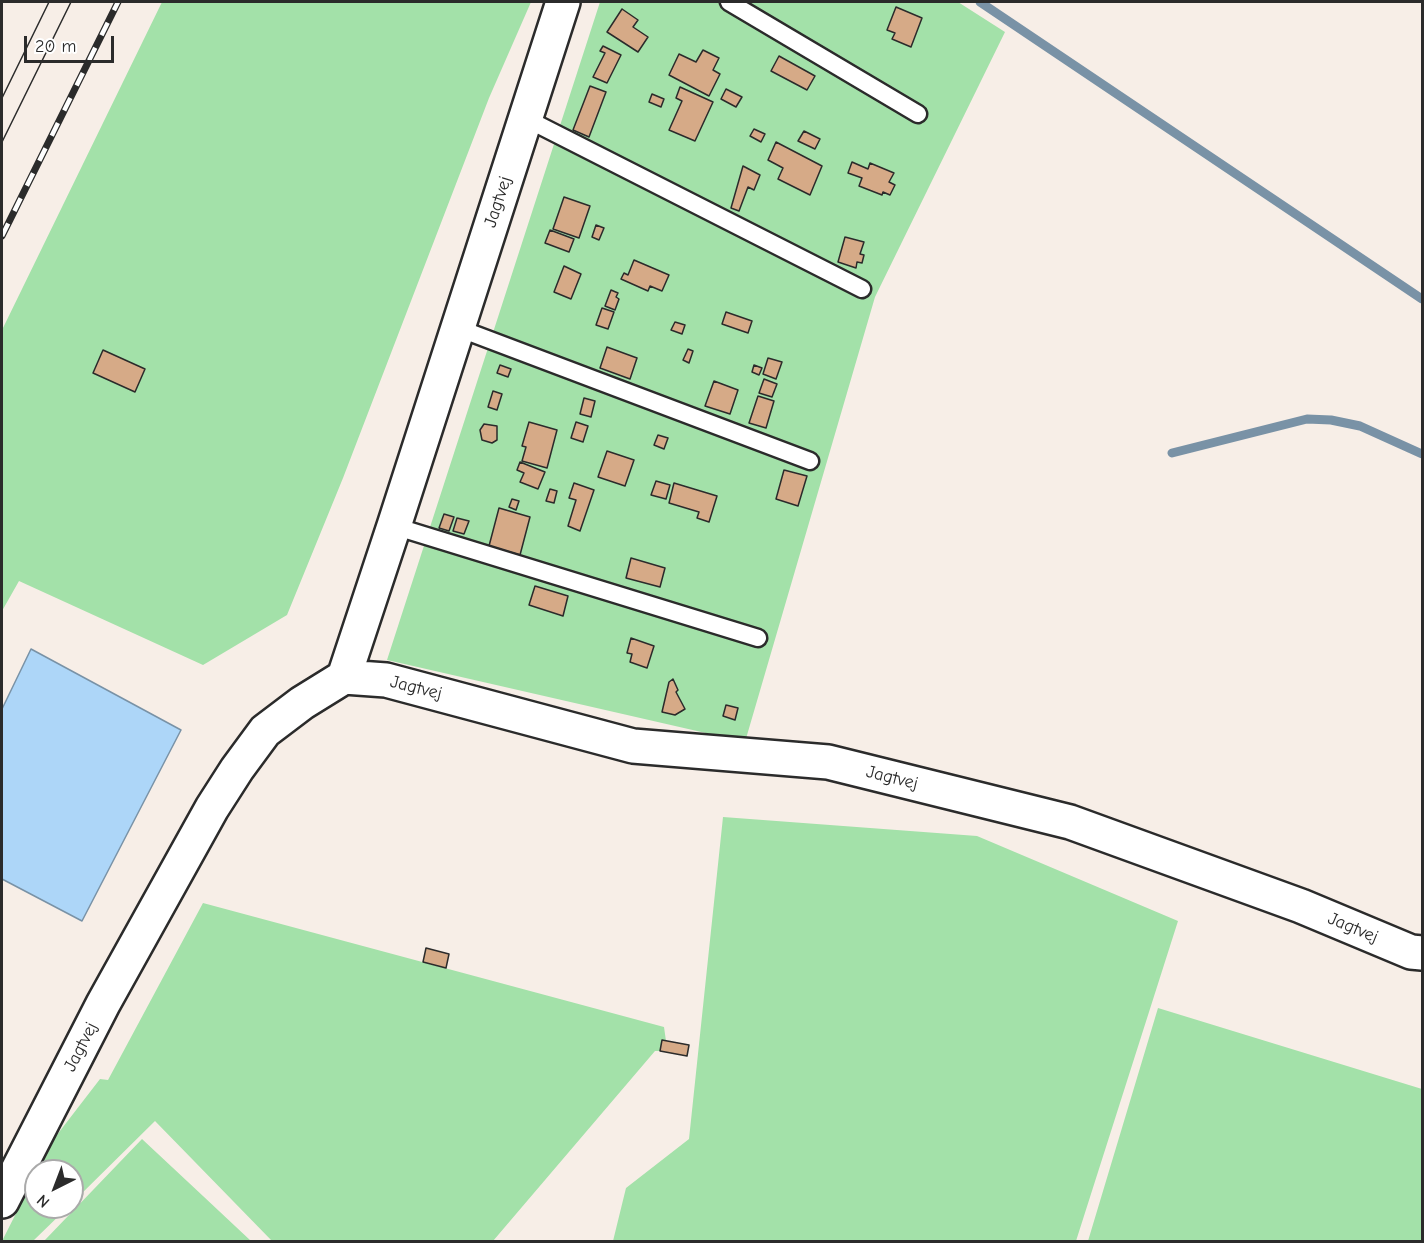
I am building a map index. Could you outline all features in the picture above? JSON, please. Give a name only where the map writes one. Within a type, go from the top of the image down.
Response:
[{"type":"street","name":"Jagtvej","points":[[344,677],[563,2]]},
{"type":"street","name":"Jagtvej","points":[[2,1201],[103,1004],[212,808],[237,769],[265,731],[302,703],[344,677],[386,680],[633,746],[828,762],[1070,822],[1301,906],[1411,952],[1422,953]]},
{"type":"lane","points":[[729,2],[918,114]]},
{"type":"lane","points":[[525,118],[862,289]]},
{"type":"lane","points":[[458,328],[810,461]]},
{"type":"lane","points":[[394,526],[758,638]]},
{"type":"green space","points":[[162,2],[531,2],[489,98],[343,478],[287,615],[203,665],[19,581],[2,611],[2,330]]},
{"type":"green space","points":[[600,2],[958,2],[1005,32],[875,297],[745,742],[387,660]]},
{"type":"green space","points":[[723,817],[977,836],[1178,921],[1076,1241],[613,1241],[626,1188],[689,1139]]},
{"type":"green space","points":[[203,903],[664,1027],[666,1041],[662,1040],[660,1051],[655,1051],[493,1241],[272,1241],[155,1121],[84,1191],[84,1159],[44,1159],[53,1140],[100,1079],[108,1080]]},
{"type":"green space","points":[[1158,1008],[1422,1089],[1422,1241],[1088,1241]]},
{"type":"green space","points":[[142,1139],[251,1241],[44,1241],[65,1219],[84,1219],[84,1199]]},
{"type":"green space","points":[[24,1198],[24,1219],[56,1219],[33,1241],[2,1241]]},
{"type":"water","points":[[31,649],[181,730],[82,921],[2,879],[2,709]]},
{"type":"building","points":[[896,7],[922,18],[911,47],[892,39],[895,33],[887,30]]},
{"type":"building","points":[[622,9],[638,20],[633,27],[648,37],[638,52],[607,32]]},
{"type":"building","points":[[603,46],[621,55],[607,83],[593,77],[605,53],[600,51]]},
{"type":"building","points":[[703,50],[719,58],[713,70],[720,74],[709,96],[669,75],[679,54],[696,62]]},
{"type":"building","points":[[779,56],[815,76],[807,90],[771,71]]},
{"type":"building","points":[[590,86],[606,92],[589,137],[573,130]]},
{"type":"building","points":[[680,87],[713,102],[695,141],[669,130],[682,101],[676,98]]},
{"type":"building","points":[[726,89],[742,97],[736,107],[721,99]]},
{"type":"building","points":[[652,94],[664,99],[661,107],[649,102]]},
{"type":"building","points":[[754,129],[765,134],[761,142],[750,136]]},
{"type":"building","points":[[804,131],[820,139],[815,149],[798,141]]},
{"type":"building","points":[[776,142],[822,166],[810,195],[778,179],[783,168],[768,160]]},
{"type":"building","points":[[852,162],[868,169],[870,163],[894,173],[889,182],[895,185],[890,195],[883,192],[882,195],[859,186],[862,178],[848,173]]},
{"type":"building","points":[[743,166],[760,175],[754,190],[748,187],[739,211],[731,208]]},
{"type":"building","points":[[564,197],[590,206],[579,238],[553,229]]},
{"type":"building","points":[[596,225],[604,228],[599,240],[592,237]]},
{"type":"building","points":[[550,230],[574,239],[569,252],[545,243]]},
{"type":"building","points":[[845,237],[864,242],[860,254],[864,255],[862,263],[857,262],[856,268],[838,262]]},
{"type":"building","points":[[634,260],[669,275],[662,291],[650,286],[648,291],[621,279],[624,273],[628,275]]},
{"type":"building","points":[[564,266],[581,274],[571,299],[554,292]]},
{"type":"building","points":[[611,290],[618,293],[616,297],[619,299],[615,310],[605,306]]},
{"type":"building","points":[[602,308],[614,312],[608,329],[596,325]]},
{"type":"building","points":[[726,312],[752,321],[748,333],[722,324]]},
{"type":"building","points":[[675,322],[685,325],[682,334],[671,330]]},
{"type":"building","points":[[607,347],[637,358],[630,379],[600,368]]},
{"type":"building","points":[[688,349],[693,351],[689,363],[683,360]]},
{"type":"building","points":[[103,350],[145,369],[135,392],[93,373]]},
{"type":"building","points":[[768,358],[782,362],[776,379],[763,374]]},
{"type":"building","points":[[500,365],[511,369],[508,377],[497,373]]},
{"type":"building","points":[[754,365],[762,368],[759,375],[752,372]]},
{"type":"building","points":[[764,379],[777,384],[772,397],[759,393]]},
{"type":"building","points":[[714,381],[738,390],[730,414],[705,406]]},
{"type":"building","points":[[493,391],[502,394],[497,410],[488,407]]},
{"type":"building","points":[[758,396],[774,401],[766,428],[749,423]]},
{"type":"building","points":[[584,398],[595,401],[591,417],[580,414]]},
{"type":"building","points":[[529,422],[557,430],[547,468],[522,461],[526,447],[522,446]]},
{"type":"building","points":[[576,422],[588,426],[583,442],[571,438]]},
{"type":"building","points":[[484,424],[497,426],[497,440],[492,443],[482,440],[480,430]]},
{"type":"building","points":[[658,435],[668,438],[664,449],[654,445]]},
{"type":"building","points":[[607,451],[634,460],[625,486],[598,477]]},
{"type":"building","points":[[520,462],[545,472],[538,489],[520,482],[524,473],[517,470]]},
{"type":"building","points":[[784,470],[807,476],[798,506],[776,499]]},
{"type":"building","points":[[656,481],[670,485],[666,499],[651,495]]},
{"type":"building","points":[[574,483],[594,490],[580,531],[568,526],[576,500],[569,498]]},
{"type":"building","points":[[674,483],[717,496],[709,522],[697,518],[699,512],[669,503]]},
{"type":"building","points":[[550,489],[557,491],[554,503],[546,501]]},
{"type":"building","points":[[512,499],[519,501],[516,510],[509,507]]},
{"type":"building","points":[[499,508],[530,517],[520,555],[489,546]]},
{"type":"building","points":[[444,514],[454,517],[449,531],[439,528]]},
{"type":"building","points":[[457,518],[469,521],[464,534],[453,531]]},
{"type":"building","points":[[631,558],[665,568],[660,587],[626,578]]},
{"type":"building","points":[[535,586],[568,596],[563,616],[529,605]]},
{"type":"building","points":[[631,638],[654,646],[647,668],[630,662],[632,654],[627,653]]},
{"type":"building","points":[[673,679],[678,690],[676,692],[685,709],[675,715],[662,712],[669,682]]},
{"type":"building","points":[[726,705],[738,708],[735,720],[723,716]]},
{"type":"building","points":[[426,948],[449,954],[446,968],[423,962]]},
{"type":"building","points":[[662,1040],[689,1045],[687,1056],[660,1051]]},
{"type":"waterway","points":[[980,2],[1422,299]]},
{"type":"waterway","points":[[1172,453],[1307,419],[1331,420],[1360,426],[1422,454]]},
{"type":"tram line","points":[[2,98],[49,2]]},
{"type":"tram line","points":[[2,142],[71,2]]},
{"type":"railway","points":[[2,236],[118,2]]}]
